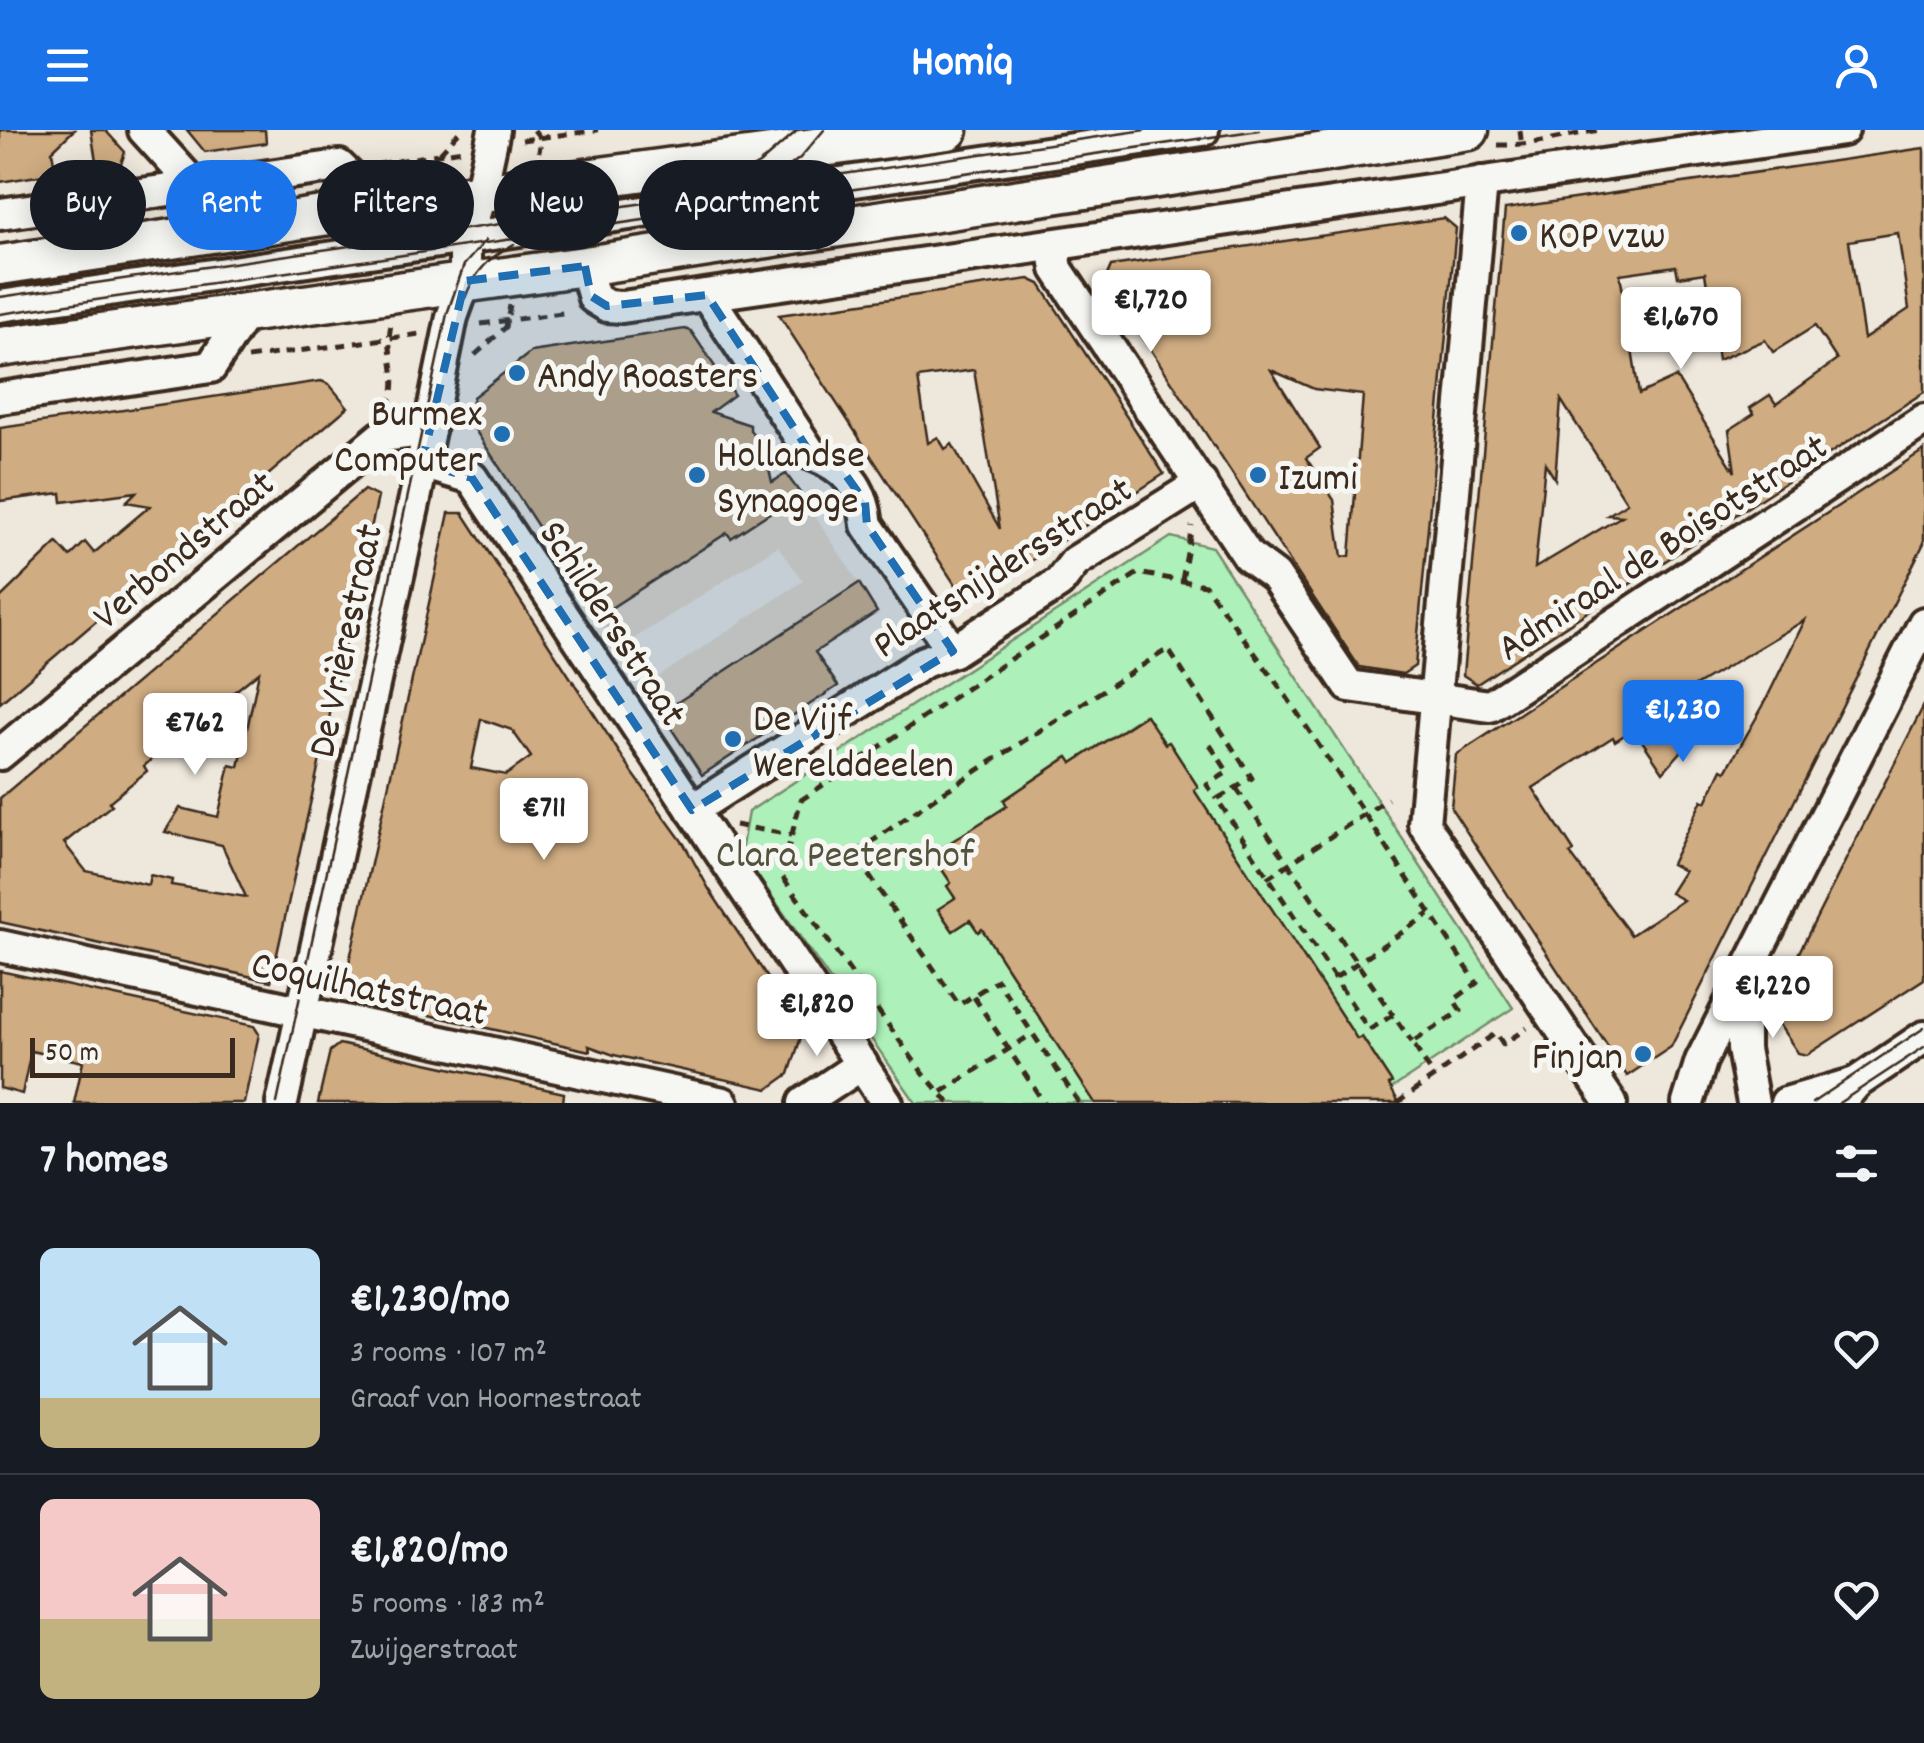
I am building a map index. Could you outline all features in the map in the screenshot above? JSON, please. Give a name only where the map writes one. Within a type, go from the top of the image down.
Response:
[{"type":"main road","points":[[0,347],[586,266],[1468,130]]},
{"type":"main road","points":[[474,195],[803,140],[907,133]]},
{"type":"main road","points":[[0,266],[317,218]]},
{"type":"street","points":[[144,130],[171,160]]},
{"type":"street","points":[[855,182],[1203,130]]},
{"type":"street","points":[[586,266],[590,293],[606,306],[622,307],[1842,130]]},
{"type":"street","name":"De Vrièrestraat","points":[[474,214],[492,138]]},
{"type":"street","points":[[783,160],[803,140]]},
{"type":"street","points":[[1482,182],[1424,824],[1611,1103]]},
{"type":"street","points":[[0,214],[166,189]]},
{"type":"street","points":[[474,236],[639,213]]},
{"type":"street","name":"Admiraal de Boisotstraat","points":[[1053,245],[1057,269],[1248,556],[1275,576],[1349,686],[1490,706],[1924,420]]},
{"type":"street","points":[[0,306],[379,250]]},
{"type":"street","name":"De Vrièrestraat","points":[[282,1103],[452,317],[465,281],[466,250]]},
{"type":"street","points":[[707,295],[811,454],[838,464],[865,502],[867,525],[953,651]]},
{"type":"street","points":[[0,398],[211,367],[247,311]]},
{"type":"street","name":"Verbondstraat","points":[[0,754],[382,436],[429,430]]},
{"type":"street","name":"Schildersstraat","points":[[422,462],[472,478],[887,1103]]},
{"type":"street","name":"Plaatsnijdersstraat","points":[[692,810],[924,662],[953,651],[1060,583],[1075,562],[1201,484]]},
{"type":"street","points":[[1688,1103],[1701,1061],[1924,623]]},
{"type":"street","name":"Coquilhatstraat","points":[[0,946],[723,1103]]},
{"type":"street","points":[[1742,984],[1742,1049],[1752,1103]]},
{"type":"street","points":[[1786,1103],[1847,1093],[1924,1038]]},
{"type":"street","points":[[804,1103],[862,1064]]},
{"type":"path","points":[[438,154],[460,130]]},
{"type":"path","points":[[403,160],[492,138],[598,130]]},
{"type":"path","points":[[507,320],[586,310],[599,302]]},
{"type":"path","points":[[218,356],[233,360],[388,339],[394,392],[390,402]]},
{"type":"path","points":[[1182,580],[1189,541]]},
{"type":"path","points":[[949,1103],[922,1072],[782,875],[801,800],[1138,572],[1204,584],[1286,696],[1477,983]]},
{"type":"path","points":[[1079,1103],[997,980],[959,1005],[854,854],[938,795],[1168,649],[1252,778],[1217,800]]},
{"type":"path","points":[[1210,745],[1228,772],[1207,784],[1334,978],[1370,1030],[1393,1015]]},
{"type":"path","points":[[1236,788],[1434,1077]]},
{"type":"path","points":[[1267,878],[1388,800]]},
{"type":"path","points":[[744,826],[791,836]]},
{"type":"path","points":[[1334,978],[1429,914]]},
{"type":"path","points":[[1412,1042],[1462,1011],[1454,1000],[1491,974]]},
{"type":"path","points":[[973,996],[1044,1103]]},
{"type":"path","points":[[1397,1103],[1496,1033],[1503,1044],[1550,1013]]},
{"type":"path","points":[[942,1092],[1032,1034]]},
{"type":"highlighted area","points":[[585,266],[591,296],[607,306],[707,295],[811,454],[838,464],[865,502],[867,525],[953,651],[692,810],[472,478],[422,463],[465,281]]},
{"type":"shaded area","points":[[800,493],[859,583],[661,714],[643,687],[803,581],[778,546],[618,649],[597,617],[727,533]]},
{"type":"green space","name":"Clara Peetershof","points":[[1171,537],[1212,547],[1513,1008],[1391,1089],[1391,1082],[1363,1038],[1357,1039],[1194,790],[1198,787],[1169,742],[1163,744],[1144,715],[1072,763],[1067,757],[1004,800],[1007,806],[932,855],[951,883],[955,898],[938,910],[953,931],[970,920],[978,931],[982,929],[1095,1103],[916,1103],[741,852],[748,812]]},
{"type":"building","points":[[0,130],[74,130],[52,151],[54,160],[30,160],[30,177],[0,182]]},
{"type":"building","points":[[91,130],[105,130],[125,152],[122,160],[96,160]]},
{"type":"building","points":[[187,130],[265,130],[266,143],[205,152]]},
{"type":"building","points":[[1924,148],[1924,392],[1477,684],[1463,675],[1505,209]],"holes":[[[1898,233],[1909,309],[1864,339],[1849,241]],[[1676,266],[1678,277],[1705,273],[1718,360],[1765,340],[1773,352],[1815,326],[1837,360],[1776,404],[1770,395],[1750,408],[1754,414],[1729,430],[1735,472],[1676,377],[1639,394],[1620,274]],[[1561,400],[1627,503],[1608,515],[1622,516],[1535,568],[1545,463],[1555,479]]]},
{"type":"building","points":[[1444,218],[1456,228],[1415,666],[1403,674],[1359,667],[1105,280],[1111,266]],"holes":[[[1271,370],[1314,389],[1363,395],[1350,556],[1342,557],[1334,500],[1306,458],[1320,448]]]},
{"type":"building","points":[[1029,279],[1040,284],[1164,474],[967,603],[779,315]],"holes":[[[974,370],[1000,529],[952,444],[945,449],[938,437],[928,443],[918,378]]]},
{"type":"building","points":[[691,331],[734,395],[711,412],[750,425],[764,447],[772,482],[786,474],[800,493],[731,538],[727,533],[597,617],[468,419],[473,397],[531,352]]},
{"type":"building","points":[[321,381],[329,384],[348,407],[0,703],[0,598],[57,543],[70,557],[85,542],[94,553],[150,506],[126,502],[136,492],[62,502],[61,493],[0,501],[0,428]]},
{"type":"building","points":[[1924,450],[1924,543],[1671,1047],[1627,1076],[1451,808],[1456,755]],"holes":[[[1805,620],[1726,771],[1722,769],[1706,802],[1702,800],[1671,864],[1684,871],[1670,893],[1683,900],[1631,935],[1570,854],[1574,851],[1533,788],[1613,737],[1615,741],[1634,729],[1663,772],[1709,721],[1691,694],[1698,690],[1695,686]]]},
{"type":"building","points":[[364,490],[378,497],[334,694],[330,693],[330,714],[271,981],[0,922],[0,798]],"holes":[[[259,672],[239,767],[230,765],[218,817],[180,808],[165,832],[222,845],[246,897],[171,885],[172,880],[150,875],[148,885],[86,871],[64,843],[112,805],[109,802],[147,771],[144,766],[163,749]]]},
{"type":"building","points":[[449,513],[463,513],[632,772],[684,844],[709,889],[803,1031],[789,1074],[768,1089],[589,1046],[590,1051],[348,997],[343,990]],"holes":[[[481,719],[512,730],[531,757],[506,775],[471,768]]]},
{"type":"building","points":[[859,583],[877,612],[815,652],[838,686],[702,775],[661,713]]},
{"type":"building","points":[[1924,705],[1924,979],[1807,1055],[1798,1053],[1774,1017],[1772,1006]]},
{"type":"building","points":[[1146,715],[1165,744],[1169,742],[1198,787],[1194,790],[1357,1039],[1362,1037],[1392,1083],[1389,1085],[1399,1103],[1095,1103],[982,929],[978,932],[970,920],[953,931],[938,909],[955,898],[947,886],[951,883],[932,854],[1007,806],[1004,800],[1068,757],[1072,763]]},
{"type":"building","points":[[0,971],[254,1026],[259,1034],[244,1103],[74,1103],[83,1062],[31,1051],[22,1094],[0,1088]]},
{"type":"building","points":[[339,1044],[564,1093],[563,1103],[318,1103],[330,1051]]},
{"type":"tram line","points":[[764,160],[798,130]]},
{"type":"tram line","points":[[797,160],[824,130]]},
{"type":"tram line","points":[[0,297],[1145,130]]},
{"type":"tram line","points":[[0,314],[1259,130]]},
{"type":"tram line","points":[[277,1103],[447,314],[464,265],[486,240]]},
{"type":"tram line","points":[[465,298],[484,266],[504,250]]},
{"type":"tram line","points":[[1812,1103],[1924,1028]]},
{"type":"tram line","points":[[1839,1103],[1924,1047]]},
{"type":"place","name":"KOP vzw","points":[[1519,233]]},
{"type":"place","name":"Andy Roasters","points":[[517,373]]},
{"type":"place","name":"Burmex Computer","points":[[502,434]]},
{"type":"place","name":"Hollandse Synagoge","points":[[697,475]]},
{"type":"place","name":"Izumi","points":[[1258,475]]},
{"type":"place","name":"De Vijf Werelddeelen","points":[[733,739]]},
{"type":"place","name":"Finjan","points":[[1643,1054]]}]
